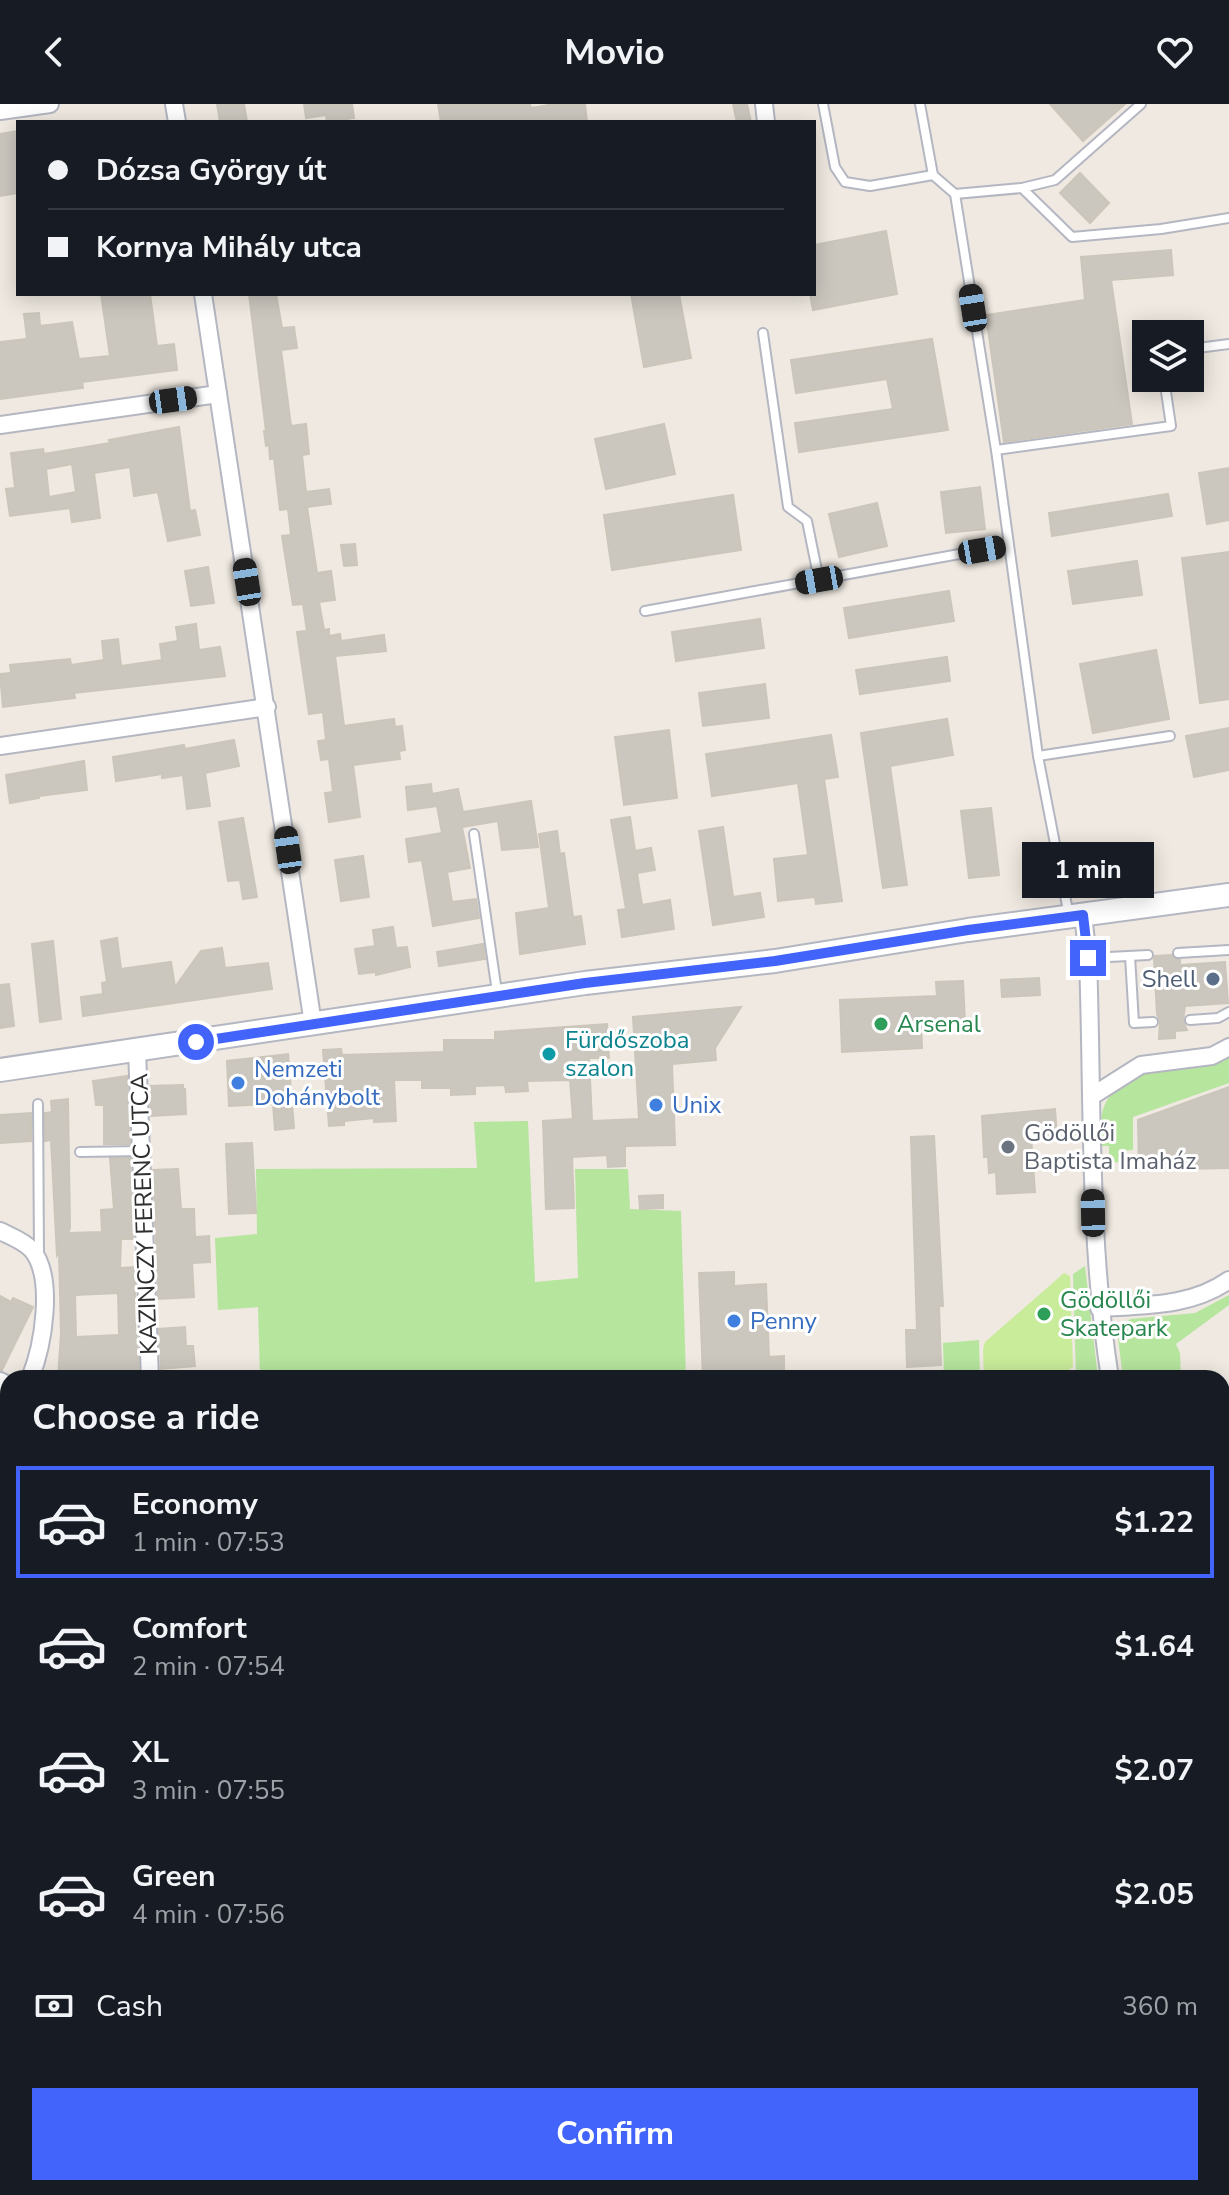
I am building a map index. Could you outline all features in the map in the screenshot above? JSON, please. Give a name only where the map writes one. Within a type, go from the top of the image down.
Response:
[{"type":"main road","points":[[0,1070],[585,983],[775,961],[838,949],[1229,895]]},
{"type":"street","points":[[0,111],[50,104]]},
{"type":"street","points":[[203,296],[313,1024]]},
{"type":"street","points":[[0,425],[218,394]]},
{"type":"street","points":[[0,746],[267,707]]},
{"type":"street","points":[[1076,916],[1088,958],[1094,1239],[1099,1308],[1109,1370]]},
{"type":"street","points":[[1092,1096],[1141,1065],[1212,1056],[1229,1047]]},
{"type":"street","name":"KAZINCZY FERENC UTCA","points":[[137,1051],[150,1370]]},
{"type":"street","points":[[0,1231],[29,1247],[39,1259],[44,1318],[42,1341],[33,1370]]},
{"type":"street","points":[[1099,1308],[1183,1301],[1211,1291],[1229,1280]]},
{"type":"lane","points":[[823,104],[835,167],[845,182],[870,186],[933,175]]},
{"type":"lane","points":[[920,104],[933,175],[955,194],[996,450],[1038,756],[1076,916]]},
{"type":"lane","points":[[955,194],[1022,188],[1055,180],[1141,104]]},
{"type":"lane","points":[[1022,188],[1072,237],[1161,229],[1229,218]]},
{"type":"lane","points":[[763,333],[788,507],[807,521],[819,580]]},
{"type":"lane","points":[[1204,347],[1229,344]]},
{"type":"lane","points":[[996,450],[1171,426],[1166,392]]},
{"type":"lane","points":[[645,611],[1009,545]]},
{"type":"lane","points":[[1038,756],[1170,736]]},
{"type":"lane","points":[[474,834],[498,997]]},
{"type":"lane","points":[[1178,953],[1229,950]]},
{"type":"lane","points":[[1088,958],[1148,955]]},
{"type":"lane","points":[[1130,956],[1134,1023],[1153,1022]]},
{"type":"lane","points":[[1190,1020],[1218,1018],[1229,1012]]},
{"type":"lane","points":[[38,1104],[39,1259]]},
{"type":"lane","points":[[80,1152],[141,1151]]},
{"type":"green space","points":[[1229,1053],[1229,1083],[1133,1117],[1133,1150],[1119,1151],[1119,1162],[1109,1163],[1109,1146],[1101,1146],[1101,1118],[1109,1097],[1121,1085],[1154,1068]]},
{"type":"green space","points":[[528,1121],[535,1282],[578,1278],[575,1169],[628,1169],[630,1209],[681,1211],[686,1370],[260,1370],[258,1307],[218,1310],[215,1238],[257,1234],[256,1169],[477,1168],[474,1122]]},
{"type":"green space","points":[[1085,1266],[1097,1370],[1076,1370],[1073,1274]]},
{"type":"green space","name":"Gödöllői Skatepark","points":[[1064,1273],[1070,1276],[1073,1367],[1069,1370],[984,1370],[985,1342]]},
{"type":"green space","points":[[1229,1295],[1229,1305],[1176,1344],[1181,1370],[1122,1370],[1118,1338],[1121,1328],[1130,1319],[1195,1313]]},
{"type":"green space","points":[[979,1340],[980,1370],[944,1370],[943,1343]]},
{"type":"building","points":[[217,104],[244,104],[247,120],[220,120]]},
{"type":"building","points":[[304,104],[352,104],[354,118],[327,120],[326,115],[306,118]]},
{"type":"building","points":[[438,104],[530,104],[531,108],[585,104],[587,120],[572,119],[441,120]]},
{"type":"building","points":[[733,104],[747,104],[751,120],[737,120]]},
{"type":"building","points":[[1050,104],[1125,104],[1083,141]]},
{"type":"building","points":[[16,131],[16,193],[0,196],[0,134]]},
{"type":"building","points":[[1080,173],[1109,203],[1090,223],[1060,193]]},
{"type":"building","points":[[886,231],[897,294],[813,310],[810,296],[816,296],[816,245]]},
{"type":"building","points":[[1171,250],[1173,275],[1111,280],[1132,424],[1004,442],[986,315],[1085,300],[1081,257]]},
{"type":"building","points":[[101,296],[150,296],[157,346],[174,344],[177,370],[82,382],[83,388],[0,399],[0,342],[27,339],[24,314],[39,313],[40,326],[72,322],[79,359],[110,356]]},
{"type":"building","points":[[249,296],[276,296],[282,328],[294,327],[297,348],[281,350],[291,426],[306,424],[309,454],[302,455],[306,492],[329,489],[331,504],[307,507],[317,573],[331,571],[335,600],[319,602],[324,630],[329,629],[329,636],[340,634],[341,641],[384,635],[386,651],[335,656],[344,726],[394,719],[395,727],[402,726],[405,750],[399,751],[400,759],[353,765],[360,817],[329,822],[325,793],[333,792],[329,759],[321,760],[318,741],[326,740],[323,712],[309,714],[297,632],[307,631],[303,604],[293,605],[282,536],[291,535],[288,509],[280,510],[274,458],[270,459],[269,445],[266,446]]},
{"type":"building","points":[[631,296],[679,296],[691,358],[644,367]]},
{"type":"building","points":[[932,339],[948,430],[799,452],[795,423],[893,409],[887,379],[796,393],[791,360]]},
{"type":"building","points":[[664,424],[675,474],[606,489],[595,439]]},
{"type":"building","points":[[179,427],[190,511],[195,510],[200,535],[168,541],[158,492],[134,496],[130,467],[94,473],[100,518],[72,522],[70,508],[10,516],[6,489],[15,488],[11,453],[43,449],[44,454],[110,443],[109,440]],"holes":[[[72,464],[76,492],[49,497],[46,469]]]},
{"type":"building","points":[[1229,468],[1229,520],[1207,524],[1199,473]]},
{"type":"building","points":[[980,487],[985,529],[946,533],[941,492]]},
{"type":"building","points":[[1168,494],[1172,516],[1052,536],[1049,513]]},
{"type":"building","points":[[733,495],[741,550],[612,570],[604,515]]},
{"type":"building","points":[[877,503],[887,546],[839,557],[829,514]]},
{"type":"building","points":[[355,544],[357,565],[344,566],[341,545]]},
{"type":"building","points":[[1229,552],[1229,699],[1200,703],[1182,558]]},
{"type":"building","points":[[1137,561],[1142,595],[1073,604],[1068,571]]},
{"type":"building","points":[[208,567],[214,603],[191,606],[185,571]]},
{"type":"building","points":[[949,591],[954,621],[849,638],[844,608]]},
{"type":"building","points":[[760,619],[764,648],[676,661],[672,632]]},
{"type":"building","points":[[196,624],[199,650],[220,647],[225,676],[74,693],[75,698],[3,707],[0,674],[11,673],[10,665],[70,659],[71,665],[104,660],[102,641],[118,639],[121,666],[162,660],[160,644],[178,641],[176,627]]},
{"type":"building","points":[[1156,650],[1169,719],[1093,733],[1080,664]]},
{"type":"building","points":[[947,657],[950,681],[860,694],[856,670]]},
{"type":"building","points":[[765,684],[769,718],[703,726],[699,693]]},
{"type":"building","points":[[947,719],[953,755],[890,766],[907,885],[883,888],[861,733]]},
{"type":"building","points":[[1229,728],[1229,770],[1194,777],[1186,736]]},
{"type":"building","points":[[669,730],[677,798],[624,805],[615,737]]},
{"type":"building","points":[[831,735],[838,777],[824,779],[842,901],[816,904],[815,897],[778,901],[774,859],[808,855],[798,783],[712,796],[706,754]]},
{"type":"building","points":[[234,740],[239,766],[205,773],[210,806],[187,809],[183,775],[162,778],[162,774],[116,781],[113,757]]},
{"type":"building","points":[[84,761],[87,790],[10,803],[6,775]]},
{"type":"building","points":[[431,784],[432,794],[458,789],[463,812],[531,801],[538,847],[502,850],[498,821],[462,827],[470,868],[447,872],[452,902],[476,899],[479,918],[433,926],[422,860],[409,862],[406,839],[442,833],[437,806],[408,810],[406,787]]},
{"type":"building","points":[[991,808],[999,875],[969,878],[961,811]]},
{"type":"building","points":[[630,817],[635,851],[651,848],[655,870],[637,873],[642,905],[670,900],[674,929],[622,937],[618,910],[626,909],[611,820]]},
{"type":"building","points":[[243,818],[257,897],[243,899],[240,880],[228,881],[219,822]]},
{"type":"building","points":[[723,827],[733,897],[760,893],[764,917],[713,925],[699,831]]},
{"type":"building","points":[[557,831],[560,854],[564,853],[573,917],[581,916],[585,944],[520,954],[516,913],[549,908],[539,834]]},
{"type":"building","points":[[363,856],[369,897],[341,901],[335,860]]},
{"type":"building","points":[[393,927],[396,948],[407,947],[410,967],[376,975],[376,972],[359,974],[355,949],[375,946],[373,930]]},
{"type":"building","points":[[117,938],[121,969],[171,962],[175,987],[201,951],[222,948],[225,968],[268,963],[272,989],[83,1016],[81,997],[103,994],[102,983],[107,982],[101,941]]},
{"type":"building","points":[[53,941],[61,1019],[40,1022],[32,944]]},
{"type":"building","points":[[483,944],[485,959],[439,966],[437,952]]},
{"type":"building","points":[[1172,955],[1180,960],[1180,965],[1225,962],[1228,1003],[1185,1006],[1183,1020],[1187,1030],[1175,1031],[1175,1038],[1159,1039],[1154,959],[1155,956]]},
{"type":"building","points":[[1039,978],[1040,995],[1002,997],[1001,980]]},
{"type":"building","name":"Arsenal","points":[[963,981],[965,1022],[921,1024],[922,1048],[842,1052],[840,1000],[937,996],[936,982]]},
{"type":"building","points":[[9,984],[14,1026],[0,1028],[0,985]]},
{"type":"building","points":[[741,1007],[715,1048],[716,1060],[672,1064],[675,1145],[625,1146],[625,1166],[608,1167],[607,1155],[572,1157],[574,1208],[546,1209],[543,1121],[573,1119],[570,1080],[527,1081],[528,1091],[506,1092],[505,1085],[475,1086],[475,1094],[451,1095],[451,1088],[422,1088],[422,1080],[394,1080],[396,1121],[374,1122],[374,1118],[329,1126],[323,1050],[341,1049],[342,1055],[444,1052],[444,1040],[495,1040],[495,1032],[607,1024],[609,1058],[589,1058],[592,1121],[639,1119],[633,1017]]},
{"type":"building","points":[[288,1054],[294,1128],[275,1130],[273,1104],[229,1106],[227,1061]]},
{"type":"building","points":[[127,1076],[130,1144],[104,1144],[104,1105],[96,1105],[93,1081]]},
{"type":"building","points":[[183,1085],[186,1114],[151,1116],[149,1086]]},
{"type":"building","points":[[1229,1087],[1229,1168],[1139,1170],[1138,1120]]},
{"type":"building","points":[[68,1099],[68,1233],[102,1232],[101,1210],[114,1209],[110,1158],[130,1158],[133,1239],[121,1239],[120,1268],[135,1267],[135,1331],[139,1370],[59,1370],[59,1251],[57,1255],[51,1140],[45,1141],[45,1113],[52,1112],[51,1101]],"holes":[[[118,1293],[119,1335],[76,1337],[75,1295]]]},
{"type":"building","name":"Gödöllői Baptista Imaház","points":[[1055,1109],[1057,1135],[1031,1137],[1035,1192],[997,1194],[996,1172],[989,1173],[988,1157],[984,1157],[982,1116]]},
{"type":"building","points":[[31,1113],[31,1141],[0,1143],[0,1115]]},
{"type":"building","points":[[934,1136],[943,1306],[939,1306],[941,1365],[907,1367],[906,1330],[917,1330],[911,1137]]},
{"type":"building","points":[[252,1143],[256,1213],[229,1214],[226,1144]]},
{"type":"building","points":[[178,1169],[181,1209],[194,1209],[195,1237],[209,1236],[210,1262],[192,1263],[194,1297],[158,1299],[153,1170]]},
{"type":"building","points":[[663,1195],[663,1208],[640,1209],[639,1196]]},
{"type":"building","name":"Penny","points":[[734,1272],[734,1286],[766,1284],[769,1357],[784,1356],[784,1370],[703,1370],[699,1273]]},
{"type":"building","points":[[0,1296],[33,1307],[2,1370],[0,1370]]},
{"type":"building","points":[[185,1327],[186,1346],[193,1346],[195,1366],[161,1369],[159,1329]]},
{"type":"place","name":"Shell","points":[[1213,979]]},
{"type":"place","name":"Arsenal","points":[[881,1024]]},
{"type":"place","name":"Fürdőszoba szalon","points":[[549,1054]]},
{"type":"place","name":"Nemzeti Dohánybolt","points":[[238,1083]]},
{"type":"place","name":"Unix","points":[[656,1105]]},
{"type":"place","name":"Gödöllői Baptista Imaház","points":[[1008,1147]]},
{"type":"place","name":"Gödöllői Skatepark","points":[[1044,1314]]},
{"type":"place","name":"Penny","points":[[734,1321]]},
{"type":"route","points":[[196,1042],[585,983],[775,961],[823,951],[1083,915],[1088,958]]}]
